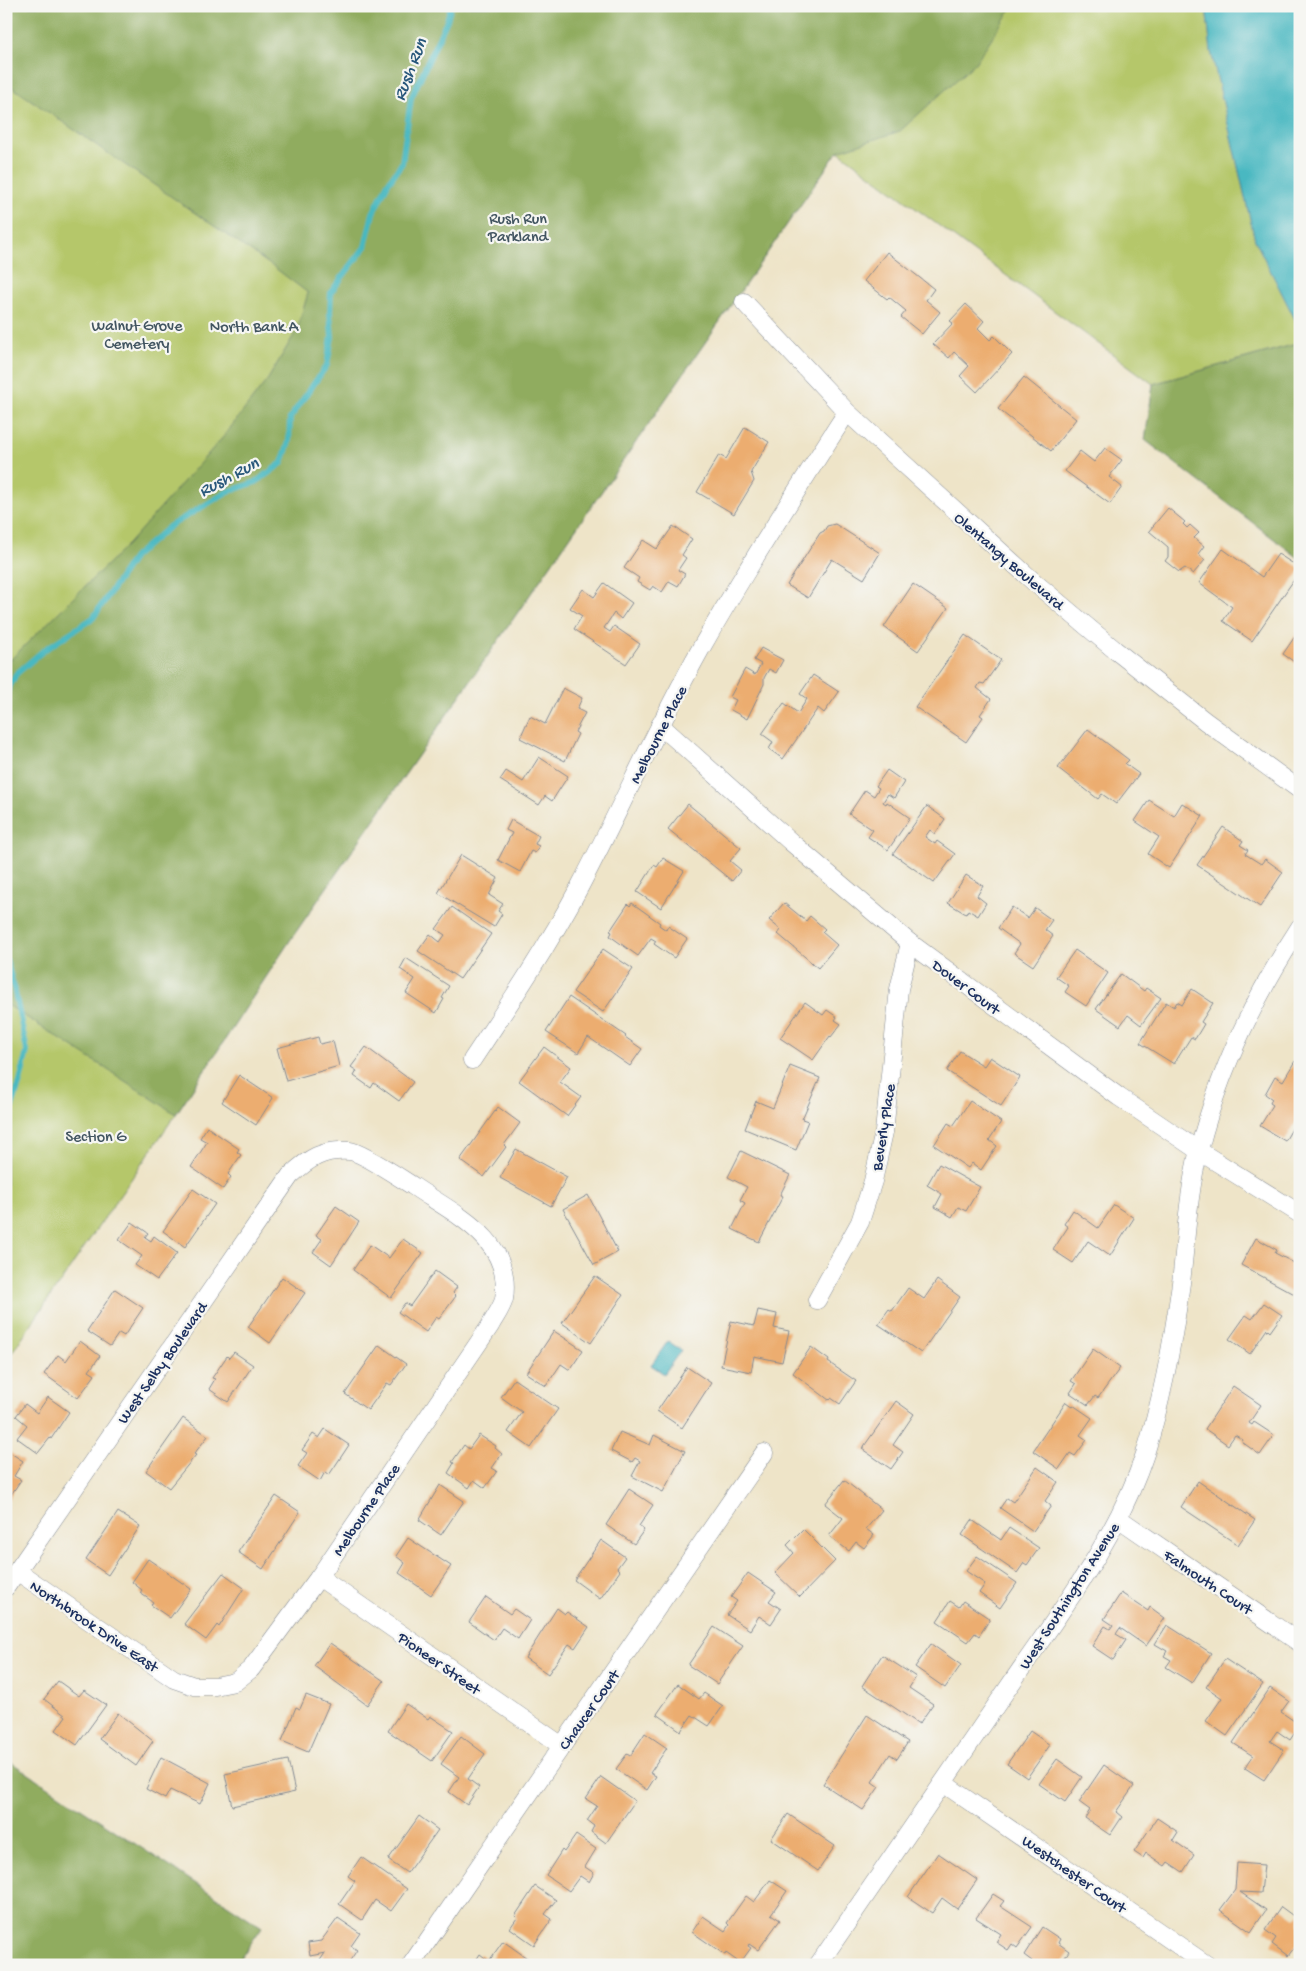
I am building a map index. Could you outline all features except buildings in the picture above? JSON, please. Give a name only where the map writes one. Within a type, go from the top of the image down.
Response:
[{"type":"street","name":"Olentangy Boulevard","points":[[744,302],[847,412],[1034,582],[1115,650],[1205,721],[1300,790]]},
{"type":"street","name":"Melbourne Place","points":[[472,1060],[535,966],[553,934],[619,810],[660,725],[700,650],[847,412]]},
{"type":"street","name":"Dover Court","points":[[660,725],[791,842],[910,943],[1120,1097],[1199,1151],[1300,1214]]},
{"type":"street","name":"West Southington Avenue","points":[[818,1965],[1071,1595],[1118,1518],[1144,1455],[1169,1364],[1190,1200],[1199,1151],[1214,1099],[1240,1030],[1268,978],[1300,927]]},
{"type":"street","name":"Beverly Place","points":[[817,1300],[860,1222],[873,1181],[884,1132],[900,990],[910,943]]},
{"type":"street","name":"Melbourne Place","points":[[174,1679],[194,1686],[215,1686],[235,1682],[251,1669],[319,1577],[490,1326],[504,1301],[503,1272],[495,1249],[480,1231],[395,1175],[353,1151],[328,1152]]},
{"type":"street","name":"West Selby Boulevard","points":[[6,1586],[290,1176],[307,1160],[328,1152]]},
{"type":"street","name":"Chaucer Court","points":[[412,1965],[764,1454]]},
{"type":"street","name":"Falmouth Court","points":[[1118,1518],[1300,1643]]},
{"type":"street","name":"Northbrook Drive East","points":[[17,1571],[174,1679]]},
{"type":"street","name":"Pioneer Street","points":[[319,1577],[562,1746]]},
{"type":"street","name":"Westchester Court","points":[[943,1783],[1207,1965]]},
{"type":"green space","name":"Rush Run Parkland","points":[[6,6],[1206,6],[1211,51],[1255,240],[1300,329],[1300,343],[1153,384],[838,151],[291,939],[176,1114],[6,1361]]},
{"type":"green space","name":"Rush Run Parkland","points":[[6,6],[1013,6],[975,63],[900,131],[838,151],[291,939],[176,1114],[6,1004],[6,664],[129,543],[224,436],[268,379],[297,330],[308,293],[275,268],[6,83]]},
{"type":"green space","points":[[1300,343],[1300,559],[1145,440],[1153,384]]},
{"type":"green space","points":[[6,1759],[262,1927],[236,1965],[6,1965]]},
{"type":"water","points":[[1206,6],[1300,6],[1300,329],[1255,240],[1211,51]]},
{"type":"water","points":[[668,1341],[681,1350],[664,1374],[651,1365]]},
{"type":"waterway","name":"Rush Run","points":[[6,693],[16,674],[44,650],[93,618],[134,557],[170,526],[227,492],[256,482],[282,463],[289,442],[290,418],[327,365],[332,337],[331,292],[365,247],[373,213],[388,183],[402,163],[411,98],[447,20],[451,6]]},
{"type":"waterway","name":"Rush Run","points":[[6,960],[27,1051],[20,1082],[6,1124]]},
{"type":"park label","name":"North Bank A","points":[[254,325]]},
{"type":"park label","name":"Walnut Grove Cemetery","points":[[137,333]]},
{"type":"park label","name":"Section G","points":[[96,1135]]}]
